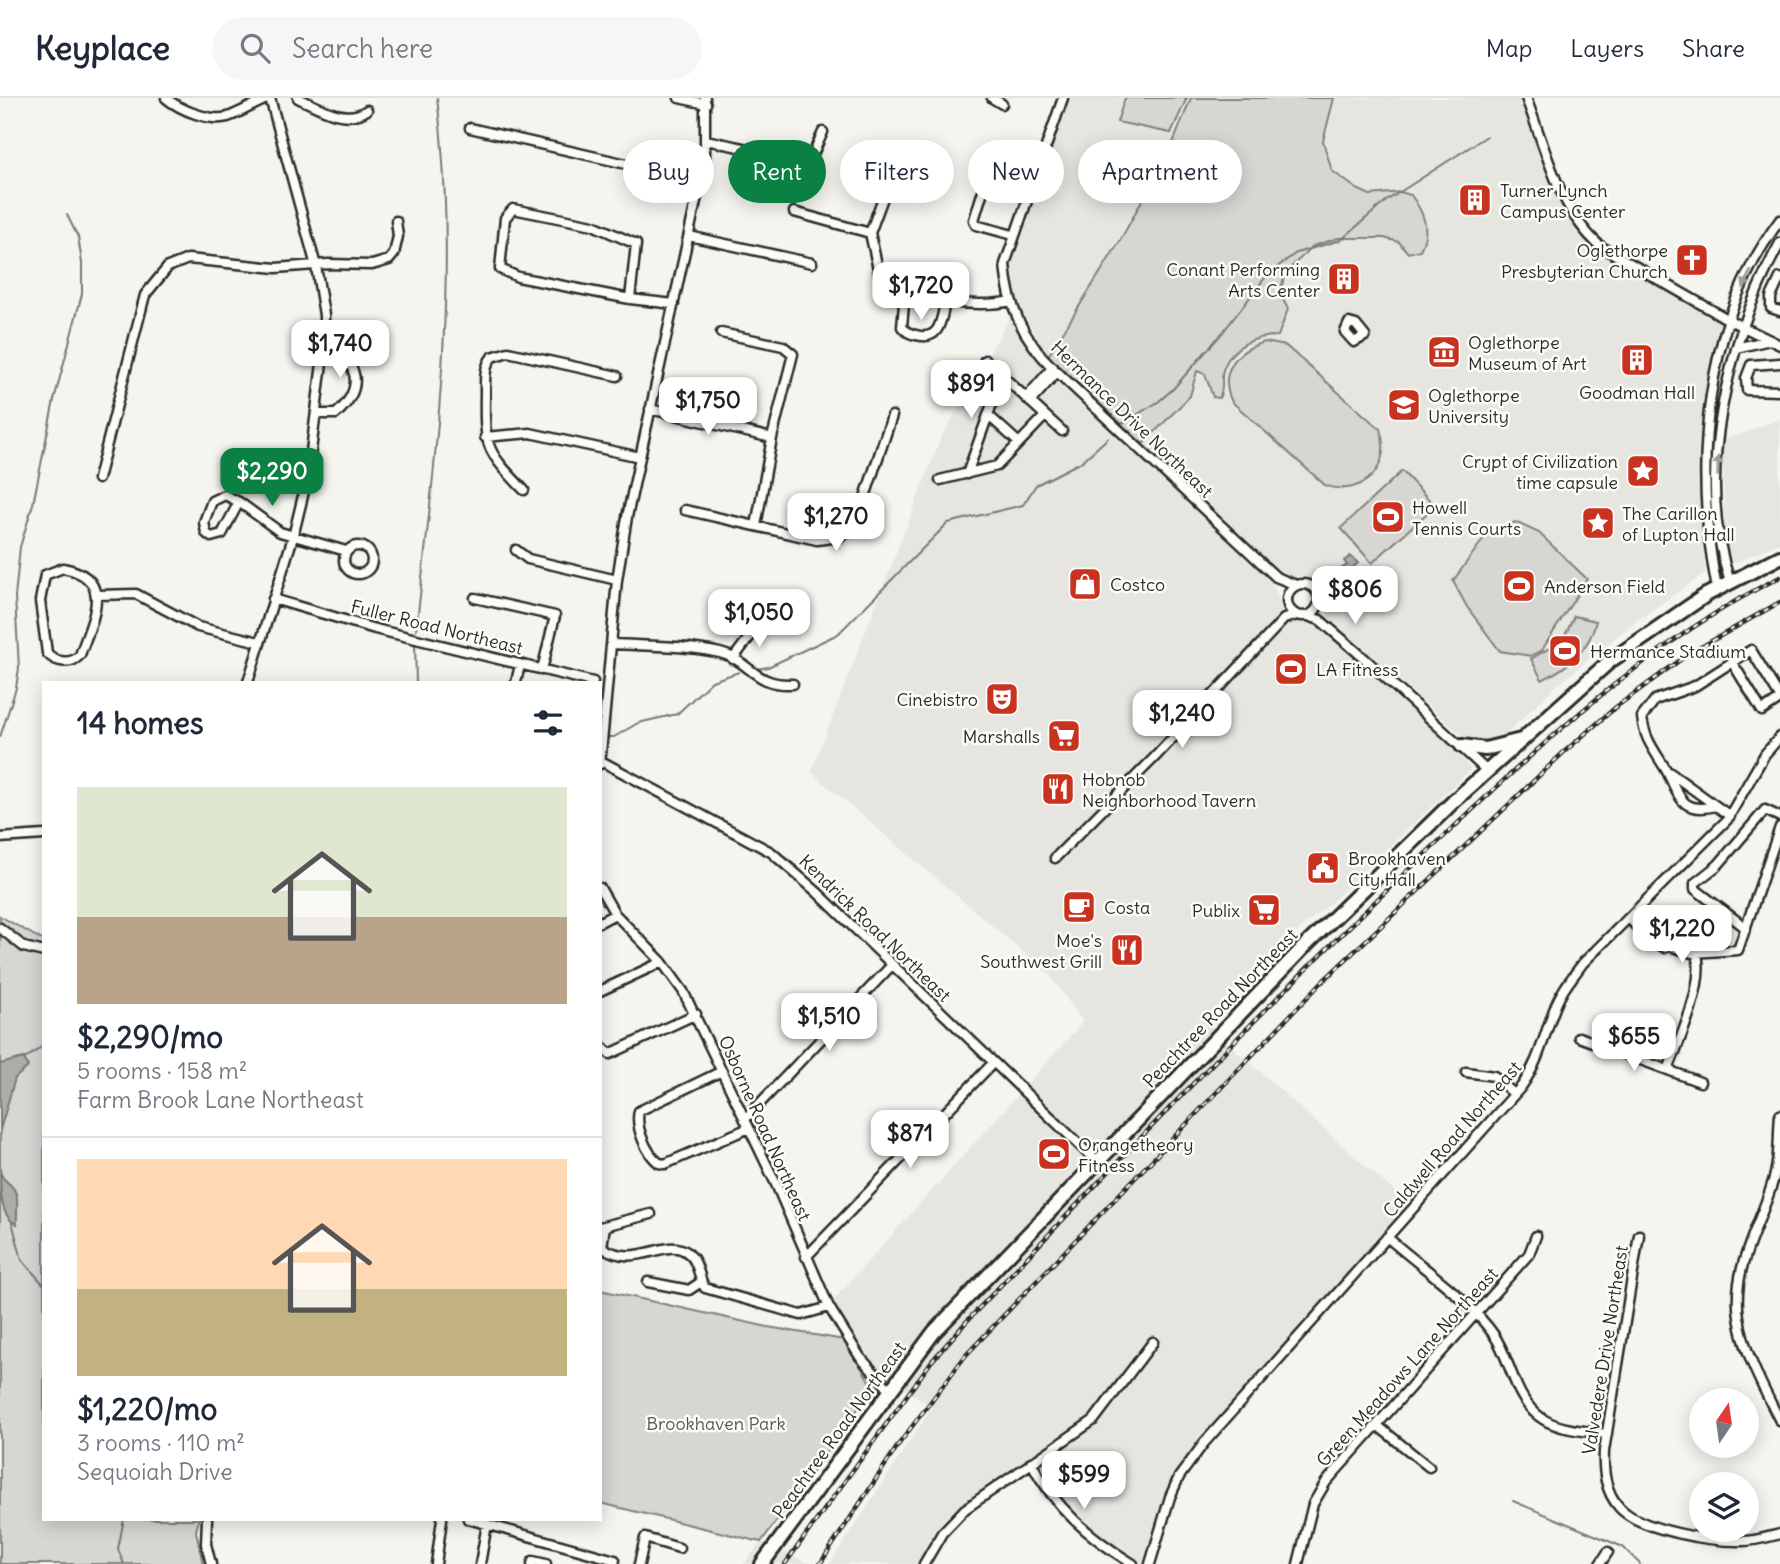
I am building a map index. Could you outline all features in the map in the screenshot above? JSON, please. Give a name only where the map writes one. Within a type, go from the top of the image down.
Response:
[{"type":"highway","name":"Peachtree Road Northeast","points":[[762,1564],[934,1332],[1303,948],[1487,771],[1610,661],[1717,589],[1780,557]]},
{"type":"highway","points":[[1462,746],[1485,749],[1521,740]]},
{"type":"street","points":[[166,98],[176,106],[215,117],[227,117],[269,98],[316,266],[324,315],[324,347],[308,475],[293,537],[248,681]]},
{"type":"street","points":[[298,98],[346,116],[360,115],[366,110]]},
{"type":"street","points":[[679,98],[706,101],[706,140]]},
{"type":"street","points":[[992,98],[1002,104]]},
{"type":"street","name":"Hermance Drive Northeast","points":[[1063,98],[1005,264],[1011,301],[1033,347],[1280,579],[1288,593],[1289,608]]},
{"type":"street","points":[[1526,98],[1558,184],[1582,230],[1600,246],[1729,320],[1780,345]]},
{"type":"street","points":[[470,128],[623,163]]},
{"type":"street","points":[[714,142],[799,160],[813,154],[823,132]]},
{"type":"street","points":[[602,754],[606,728],[605,685],[612,644],[617,580],[640,457],[695,203]]},
{"type":"street","points":[[881,203],[870,233],[880,278],[888,285],[905,292],[984,306],[1011,301]]},
{"type":"street","points":[[979,203],[974,220],[976,225],[1013,235]]},
{"type":"street","points":[[630,299],[636,244],[593,225],[527,209],[513,209],[505,218],[499,262],[500,269],[508,274],[630,299],[674,304]]},
{"type":"street","points":[[794,212],[870,233]]},
{"type":"street","points":[[1717,589],[1705,522],[1705,458],[1713,385],[1729,320],[1755,261],[1780,220]]},
{"type":"street","points":[[98,479],[139,312],[153,282],[168,267],[188,259],[276,268],[392,263],[397,244],[396,221]]},
{"type":"street","points":[[689,236],[812,263]]},
{"type":"street","points":[[1730,582],[1720,536],[1717,486],[1720,431],[1741,326],[1780,243]]},
{"type":"street","points":[[1780,278],[1770,302],[1771,308],[1780,311]]},
{"type":"street","points":[[905,292],[902,327],[908,333],[922,337],[934,335],[940,328],[946,299]]},
{"type":"street","points":[[1748,346],[1753,332]]},
{"type":"street","points":[[721,333],[791,350],[793,359],[772,438],[756,526]]},
{"type":"street","points":[[1736,348],[1770,340]]},
{"type":"street","points":[[317,414],[336,414],[347,401],[355,381],[353,366],[345,356],[324,347]]},
{"type":"street","points":[[524,490],[497,463],[485,437],[487,363],[499,353],[508,352],[617,376]]},
{"type":"street","points":[[985,360],[1062,431]]},
{"type":"street","points":[[1780,363],[1751,365],[1746,378],[1747,390],[1780,391]]},
{"type":"street","points":[[1028,400],[1055,370]]},
{"type":"street","points":[[968,474],[1002,376]]},
{"type":"street","points":[[650,409],[772,438]]},
{"type":"street","points":[[988,415],[1019,443]]},
{"type":"street","points":[[685,510],[817,540],[830,540],[848,533],[857,522],[892,416]]},
{"type":"street","points":[[940,480],[997,466],[1045,416]]},
{"type":"street","points":[[485,437],[530,433],[640,457]]},
{"type":"street","points":[[239,502],[222,534],[211,537],[206,533],[204,522],[212,501],[225,495],[239,502],[280,532],[346,551]]},
{"type":"street","points":[[516,550],[528,559],[617,580]]},
{"type":"street","points":[[58,568],[81,573],[93,584],[96,595],[96,608],[80,654],[68,661],[52,658],[46,648],[40,601],[45,575],[58,568]]},
{"type":"street","name":"Hermance Drive Northeast","points":[[1280,579],[1296,585],[1307,584],[1316,590],[1324,616],[1364,657]]},
{"type":"street","points":[[1288,593],[1296,585]]},
{"type":"street","points":[[96,595],[136,594],[198,627],[259,642]]},
{"type":"street","points":[[475,598],[555,616],[542,670]]},
{"type":"street","name":"Fuller Road Northeast","points":[[273,599],[589,681]]},
{"type":"street","points":[[1284,619],[1308,615],[1319,604]]},
{"type":"street","points":[[1055,858],[1172,739],[1284,619],[1289,608],[1297,615]]},
{"type":"street","name":"Hermance Drive Northeast","points":[[1308,615],[1320,620],[1364,657],[1487,771]]},
{"type":"street","points":[[733,659],[760,623],[769,618],[775,619]]},
{"type":"street","points":[[612,644],[708,651],[733,659],[758,678],[793,684]]},
{"type":"street","points":[[1730,816],[1670,773],[1644,735],[1642,717],[1655,700],[1695,686],[1732,662],[1751,650],[1780,698],[1762,711],[1732,662]]},
{"type":"street","points":[[516,681],[520,665]]},
{"type":"street","name":"Caldwell Road Northeast","points":[[1150,1564],[1170,1497],[1179,1477],[1204,1443],[1514,1094],[1535,1068],[1553,1011],[1567,983],[1730,816],[1765,754],[1780,737]]},
{"type":"street","name":"Kendrick Road Northeast","points":[[602,761],[771,852],[817,892],[1096,1161]]},
{"type":"street","points":[[1670,773],[1675,794],[1687,805],[1703,809],[1713,804]]},
{"type":"street","points":[[1746,928],[1702,897],[1695,890],[1695,883],[1718,865],[1765,810],[1780,817]]},
{"type":"street","points":[[1629,918],[1641,932],[1673,951],[1730,953],[1738,950],[1780,827]]},
{"type":"street","points":[[0,838],[42,835]]},
{"type":"street","name":"Osborne Road Northeast","points":[[602,891],[615,914],[662,962],[696,1014],[829,1307],[860,1357],[889,1390]]},
{"type":"street","points":[[602,921],[615,914]]},
{"type":"street","points":[[0,928],[24,947],[42,952]]},
{"type":"street","points":[[1641,932],[1677,932],[1694,942],[1694,998],[1668,1070]]},
{"type":"street","points":[[602,990],[662,962]]},
{"type":"street","points":[[722,1071],[639,1111],[644,1142],[652,1158],[665,1164],[747,1123],[891,966]]},
{"type":"street","points":[[602,1047],[610,1054],[696,1014]]},
{"type":"street","points":[[1579,1037],[1700,1082]]},
{"type":"street","points":[[806,1257],[993,1063]]},
{"type":"street","points":[[1465,1070],[1495,1080],[1514,1094]]},
{"type":"street","points":[[1780,1115],[1776,1173],[1741,1266],[1738,1317],[1746,1346],[1780,1421]]},
{"type":"street","points":[[651,1214],[602,1227],[602,1247],[627,1256],[641,1256],[674,1245],[694,1258],[705,1288],[801,1315],[829,1307]]},
{"type":"street","name":"Valvedere Drive Northeast","points":[[1639,1235],[1607,1434],[1603,1466],[1606,1484],[1618,1507],[1629,1517],[1712,1539],[1745,1541],[1780,1534]]},
{"type":"street","name":"Green Meadows Lane Northeast","points":[[1298,1564],[1313,1504],[1326,1482],[1529,1254],[1536,1236]]},
{"type":"street","points":[[1387,1237],[1476,1314],[1495,1336],[1522,1402],[1535,1415],[1565,1429],[1607,1434]]},
{"type":"street","points":[[648,1282],[689,1290],[701,1282]]},
{"type":"street","points":[[923,1564],[951,1522],[1031,1462],[1094,1420],[1153,1342]]},
{"type":"street","points":[[1378,1426],[1429,1467]]},
{"type":"street","points":[[1031,1462],[1043,1484],[1079,1527],[1098,1544],[1133,1564]]},
{"type":"street","points":[[207,1521],[206,1544],[211,1564]]},
{"type":"street","points":[[436,1564],[442,1521]]},
{"type":"street","points":[[476,1521],[615,1560],[614,1564]]},
{"type":"street","points":[[480,1564],[487,1524]]},
{"type":"street","points":[[639,1564],[646,1538],[679,1548]]},
{"type":"street","points":[[1600,1564],[1608,1552]]},
{"type":"street","points":[[532,1564],[533,1561],[545,1564]]},
{"type":"shaded area","name":"Oglethorpe University","points":[[1069,98],[1524,98],[1568,217],[1576,228],[1605,254],[1725,323],[1709,384],[1703,427],[1701,501],[1705,573],[1635,622],[1557,685],[1484,755],[1328,617],[1321,593],[1314,585],[1285,576],[1048,356],[1019,306],[1008,262],[1030,203],[1064,203],[1064,140],[1053,140]]},
{"type":"shaded area","points":[[1012,314],[1048,365],[1274,585],[1284,619],[1315,623],[1404,699],[1451,745],[1471,769],[1329,904],[1265,959],[1207,1018],[1222,1038],[1416,1211],[1230,1410],[1176,1476],[1148,1564],[1142,1564],[1088,1538],[1022,1468],[951,1518],[925,1564],[830,1564],[932,1407],[876,1371],[850,1332],[844,1340],[829,1305],[1083,1022],[1049,974],[811,772],[941,438]]},
{"type":"shaded area","points":[[1780,419],[1780,543],[1734,563],[1725,558],[1723,447],[1709,446]]},
{"type":"shaded area","points":[[1350,556],[1358,563],[1342,577],[1336,572],[1347,565],[1344,561]]},
{"type":"shaded area","points":[[24,1058],[28,1067],[15,1078],[0,1130],[0,1064]]},
{"type":"shaded area","points":[[0,1169],[3,1178],[15,1191],[17,1224],[11,1221],[4,1209]]},
{"type":"shaded area","points":[[761,1542],[811,1564],[744,1564]]},
{"type":"green space","points":[[1125,98],[1187,98],[1171,133],[1117,122]]},
{"type":"green space","points":[[1191,98],[1334,98],[1323,141],[1332,171],[1370,195],[1400,192],[1411,195],[1422,215],[1425,236],[1420,250],[1408,253],[1399,242],[1384,238],[1338,238],[1313,246],[1285,273],[1280,294],[1288,309],[1278,336],[1253,340],[1232,354],[1223,370],[1219,398],[1213,397],[1205,374],[1197,371],[1190,396],[1143,444],[1048,356],[1141,203],[1242,203],[1242,140],[1174,140]]},
{"type":"green space","points":[[1265,342],[1286,346],[1380,429],[1383,443],[1379,466],[1363,483],[1340,488],[1326,486],[1232,402],[1227,382],[1232,364],[1245,351]]},
{"type":"green space","name":"Howell Tennis Courts","points":[[1402,471],[1435,506],[1372,563],[1341,528]]},
{"type":"green space","name":"Anderson Field","points":[[1515,522],[1539,533],[1587,579],[1542,650],[1531,656],[1500,651],[1467,607],[1453,581],[1487,534]]},
{"type":"green space","name":"Hermance Stadium","points":[[1574,616],[1596,621],[1589,640],[1560,670],[1542,680],[1531,659],[1563,640]]},
{"type":"green space","points":[[0,916],[42,940],[42,1521],[198,1521],[196,1531],[203,1564],[0,1564]]},
{"type":"green space","name":"Brookhaven Park","points":[[602,1290],[768,1327],[844,1340],[872,1385],[871,1391],[761,1542],[602,1503]]},
{"type":"waterway","points":[[416,631],[437,432],[445,298],[446,231],[437,98]]},
{"type":"waterway","points":[[1123,423],[1158,402],[1173,389],[1223,332],[1268,274],[1296,253],[1341,240],[1386,201],[1487,136]]},
{"type":"waterway","points":[[0,737],[16,688],[19,668],[15,597],[20,547],[33,504],[54,400],[82,294],[82,263],[78,237],[67,215]]},
{"type":"waterway","points":[[757,669],[768,667],[838,634],[948,523],[1023,505],[1036,485],[1081,462],[1108,438]]},
{"type":"waterway","points":[[415,645],[416,681]]},
{"type":"waterway","points":[[606,737],[614,737],[638,723],[677,714],[712,681],[739,672]]},
{"type":"waterway","points":[[25,1059],[42,1046]]},
{"type":"waterway","points":[[12,1222],[22,1260],[42,1283]]},
{"type":"waterway","points":[[1513,1501],[1623,1547],[1640,1564]]},
{"type":"waterway","points":[[124,1521],[118,1549],[124,1564]]},
{"type":"railway","points":[[785,1564],[931,1362],[966,1322],[1198,1078],[1317,959],[1478,805],[1599,697],[1686,632],[1780,577]]},
{"type":"railway","points":[[820,1564],[901,1441],[966,1355],[1320,984],[1564,752],[1616,707],[1687,655],[1780,602]]},
{"type":"place","name":"Turner Lynch Campus Center","points":[[1475,200]]},
{"type":"place","name":"Oglethorpe Presbyterian Church","points":[[1692,260]]},
{"type":"place","name":"Conant Performing Arts Center","points":[[1344,279]]},
{"type":"place","name":"Oglethorpe Museum of Art","points":[[1444,352]]},
{"type":"place","name":"Goodman Hall","points":[[1637,360]]},
{"type":"place","name":"Oglethorpe University","points":[[1404,405]]},
{"type":"place","name":"Crypt of Civilization time capsule","points":[[1643,471]]},
{"type":"place","name":"Howell Tennis Courts","points":[[1388,517]]},
{"type":"place","name":"The Carillon of Lupton Hall","points":[[1598,523]]},
{"type":"place","name":"Costco","points":[[1085,584]]},
{"type":"place","name":"Anderson Field","points":[[1519,586]]},
{"type":"place","name":"Hermance Stadium","points":[[1565,651]]},
{"type":"place","name":"LA Fitness","points":[[1291,669]]},
{"type":"place","name":"Cinebistro","points":[[1002,699]]},
{"type":"place","name":"Marshalls","points":[[1064,736]]},
{"type":"place","name":"Hobnob Neighborhood Tavern","points":[[1058,789]]},
{"type":"place","name":"Brookhaven City Hall","points":[[1323,868]]},
{"type":"place","name":"Costa","points":[[1079,907]]},
{"type":"place","name":"Publix","points":[[1264,910]]},
{"type":"place","name":"Moe's Southwest Grill","points":[[1127,950]]},
{"type":"place","name":"Orangetheory Fitness","points":[[1054,1154]]}]
